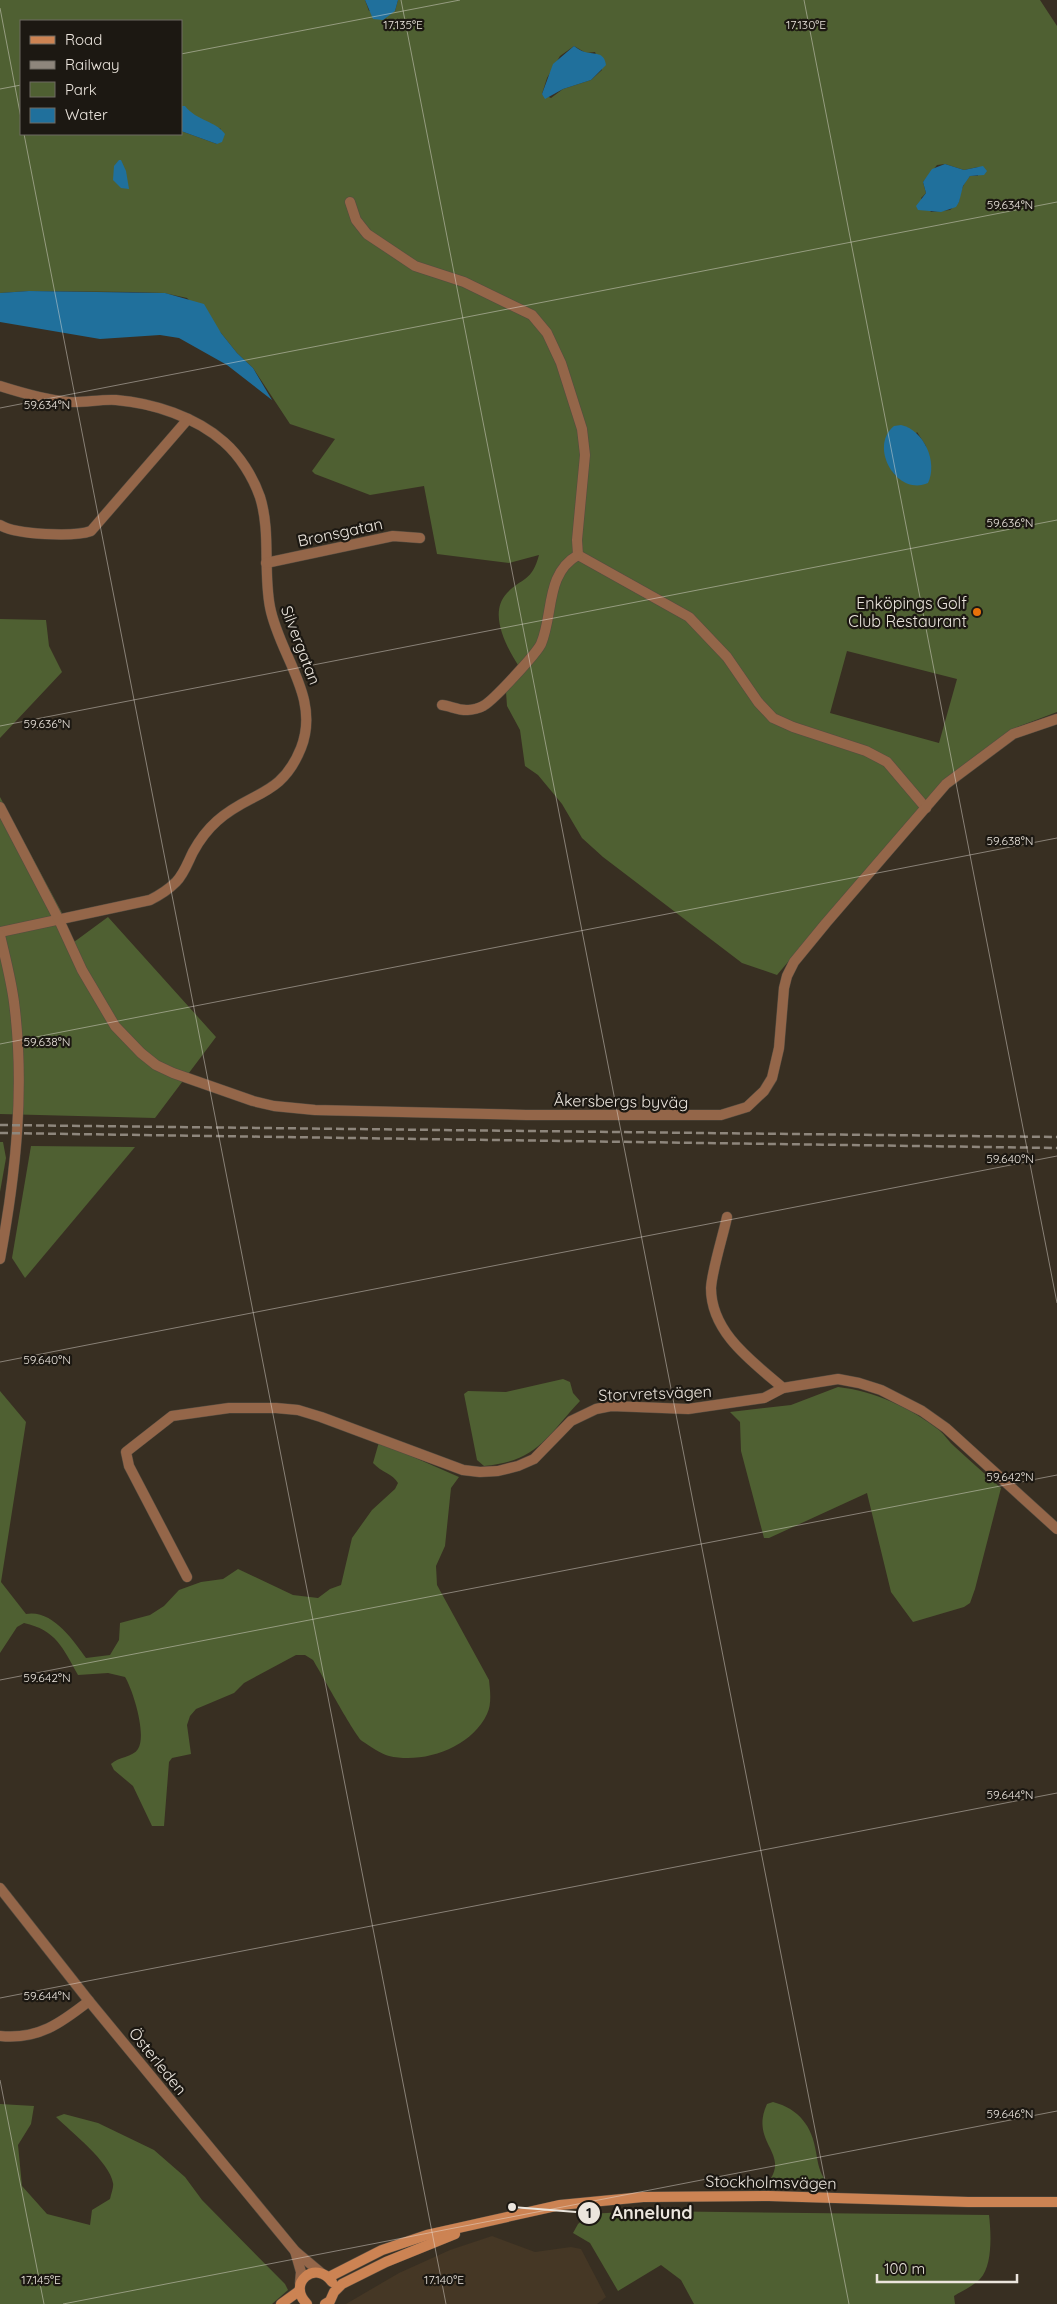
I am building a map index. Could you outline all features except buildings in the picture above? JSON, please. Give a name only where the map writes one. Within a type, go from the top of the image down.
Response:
[{"type":"main road","name":"Stockholmsvägen","points":[[281,2304],[300,2287],[311,2273],[324,2275],[382,2250],[427,2235],[560,2205],[643,2196],[769,2196],[968,2202],[1057,2202]]},
{"type":"main road","name":"Stockholmsvägen","points":[[330,2300],[342,2284],[386,2262],[486,2222]]},
{"type":"main road","name":"Stockholmsvägen","points":[[324,2275],[333,2284],[330,2300]]},
{"type":"main road","points":[[300,2287],[302,2299],[307,2304]]},
{"type":"street","points":[[350,202],[356,220],[367,234],[414,266],[464,282],[532,315],[548,333],[561,363],[582,430],[585,456],[577,540],[578,555]]},
{"type":"street","name":"Silvergatan","points":[[0,386],[28,395],[55,400],[71,402],[116,400],[163,410],[203,427],[224,442],[245,465],[259,496],[264,513],[266,584],[272,619],[282,647],[303,691],[306,722],[304,737],[292,765],[273,788],[234,808],[216,821],[197,846],[178,881],[166,892],[150,900],[97,910],[0,933]]},
{"type":"street","points":[[0,525],[15,531],[74,534],[91,531],[188,419]]},
{"type":"street","name":"Bronsgatan","points":[[266,562],[393,536],[420,538]]},
{"type":"street","points":[[442,705],[468,710],[484,706],[534,655],[545,631],[557,576],[567,561],[578,555]]},
{"type":"street","points":[[578,555],[689,617],[727,657],[758,702],[773,718],[793,727],[866,751],[887,762],[926,808]]},
{"type":"street","name":"Åkersbergs byväg","points":[[0,807],[60,920],[97,997],[115,1026],[141,1053],[156,1065],[173,1073],[253,1101],[274,1106],[315,1110],[516,1115],[721,1116],[747,1107],[764,1091],[772,1078],[779,1048],[784,988],[794,962],[946,784],[1021,731],[1057,719]]},
{"type":"street","points":[[0,933],[14,1000],[18,1040],[19,1119],[14,1175],[0,1258]]},
{"type":"street","points":[[727,1217],[711,1288],[715,1316],[750,1361],[783,1388]]},
{"type":"street","name":"Storvretsvägen","points":[[187,1577],[126,1459],[126,1452],[172,1416],[237,1407],[298,1410],[462,1470],[480,1472],[505,1469],[534,1459],[571,1421],[596,1409],[610,1406],[688,1409],[764,1398],[783,1388],[838,1379],[880,1390],[922,1411],[946,1428],[1057,1529]]},
{"type":"street","name":"Österleden","points":[[0,1888],[89,2001],[295,2251],[324,2275]]},
{"type":"street","points":[[0,2036],[35,2035],[63,2021],[89,2001]]},
{"type":"street","name":"Österleden","points":[[295,2251],[301,2272],[300,2287]]},
{"type":"shaded area","points":[[492,2236],[535,2252],[571,2247],[581,2249],[606,2297],[597,2304],[346,2304],[399,2273],[450,2250]]},
{"type":"green space","points":[[0,0],[365,0],[369,11],[395,11],[398,0],[1040,0],[1057,26],[1057,712],[1015,728],[969,761],[858,879],[777,975],[742,963],[603,857],[582,838],[562,804],[538,775],[525,766],[520,730],[507,706],[506,692],[518,665],[504,639],[499,620],[499,610],[507,593],[533,570],[539,555],[509,563],[437,554],[424,486],[370,495],[315,474],[312,471],[335,439],[290,424],[253,368],[187,298],[164,293],[29,291],[0,293]],"holes":[[[574,46],[586,53],[595,52],[602,70],[591,80],[563,89],[551,98],[542,94],[547,78],[560,56]],[[945,164],[964,170],[978,167],[978,176],[970,176],[965,182],[959,202],[950,210],[931,212],[921,198],[926,193],[923,182],[937,165]],[[917,432],[926,446],[930,477],[913,484],[897,477],[892,471]],[[847,651],[957,679],[939,743],[830,713]]]},
{"type":"green space","points":[[0,619],[46,620],[49,646],[62,672],[0,738]]},
{"type":"green space","points":[[0,797],[61,911],[74,942],[108,917],[216,1037],[155,1118],[0,1114]]},
{"type":"green space","points":[[0,1142],[3,1142],[6,1158],[0,1192]]},
{"type":"green space","points":[[31,1146],[135,1147],[25,1278],[12,1258]]},
{"type":"green space","points":[[563,1379],[570,1382],[573,1393],[580,1401],[540,1445],[517,1459],[502,1463],[484,1466],[477,1460],[464,1394],[468,1391],[506,1392]]},
{"type":"green space","points":[[838,1387],[865,1392],[891,1402],[928,1422],[1001,1488],[975,1589],[970,1603],[964,1607],[913,1622],[891,1592],[867,1493],[769,1538],[764,1538],[741,1451],[740,1422],[730,1412],[791,1405]]},
{"type":"green space","points":[[0,1391],[26,1422],[1,1582],[26,1614],[45,1616],[53,1621],[61,1627],[86,1658],[110,1655],[119,1640],[120,1623],[150,1615],[164,1606],[179,1590],[201,1582],[223,1579],[238,1569],[293,1595],[318,1598],[330,1589],[341,1585],[352,1538],[372,1510],[395,1489],[398,1483],[393,1477],[373,1463],[379,1442],[459,1477],[451,1488],[445,1546],[436,1566],[437,1585],[489,1680],[490,1706],[480,1726],[470,1736],[445,1751],[417,1758],[386,1755],[358,1737],[313,1660],[305,1655],[296,1655],[244,1683],[234,1693],[196,1709],[190,1716],[187,1725],[191,1754],[172,1758],[169,1762],[164,1826],[152,1826],[133,1786],[114,1770],[111,1764],[136,1752],[140,1742],[141,1734],[138,1713],[125,1677],[108,1673],[78,1675],[63,1649],[51,1635],[35,1626],[24,1623],[17,1627],[0,1653]]},
{"type":"green space","points":[[773,2102],[790,2109],[803,2120],[811,2134],[820,2171],[826,2181],[771,2178],[775,2169],[775,2161],[765,2137],[763,2117],[767,2104]]},
{"type":"green space","points":[[0,2104],[34,2106],[31,2124],[18,2145],[22,2186],[47,2214],[90,2225],[92,2210],[110,2199],[113,2183],[105,2166],[56,2117],[64,2114],[98,2123],[154,2150],[185,2177],[202,2200],[285,2284],[288,2290],[272,2304],[0,2304]]},
{"type":"green space","points":[[642,2211],[989,2215],[989,2258],[980,2279],[954,2296],[955,2304],[694,2304],[681,2280],[661,2265],[618,2291],[590,2243],[573,2233],[578,2224],[589,2214]]},
{"type":"water","points":[[365,0],[398,0],[395,11],[383,20],[373,19]]},
{"type":"water","points":[[574,46],[584,52],[598,54],[603,57],[606,65],[591,80],[563,89],[545,99],[542,94],[553,64]]},
{"type":"water","points":[[182,106],[217,126],[225,134],[222,142],[217,144],[182,131]]},
{"type":"water","points":[[121,160],[126,171],[129,189],[121,188],[113,180],[114,166]]},
{"type":"water","points":[[945,164],[964,170],[983,166],[987,171],[984,175],[970,176],[963,186],[956,207],[941,212],[918,210],[916,206],[926,193],[923,182],[932,169]]},
{"type":"water","points":[[29,291],[165,293],[204,304],[221,333],[237,353],[253,368],[272,400],[227,365],[179,338],[160,335],[100,339],[0,322],[0,293]]},
{"type":"water","points":[[901,425],[916,433],[927,448],[931,466],[931,475],[928,483],[917,485],[906,483],[897,477],[890,468],[885,457],[884,446],[887,435],[894,426]]},
{"type":"railway","points":[[0,1125],[1057,1137]]},
{"type":"railway","points":[[0,1133],[1057,1148]]},
{"type":"place","name":"Enköpings Golf Club Restaurant","points":[[977,612]]},
{"type":"place","name":"Annelund","points":[[512,2207]]}]
